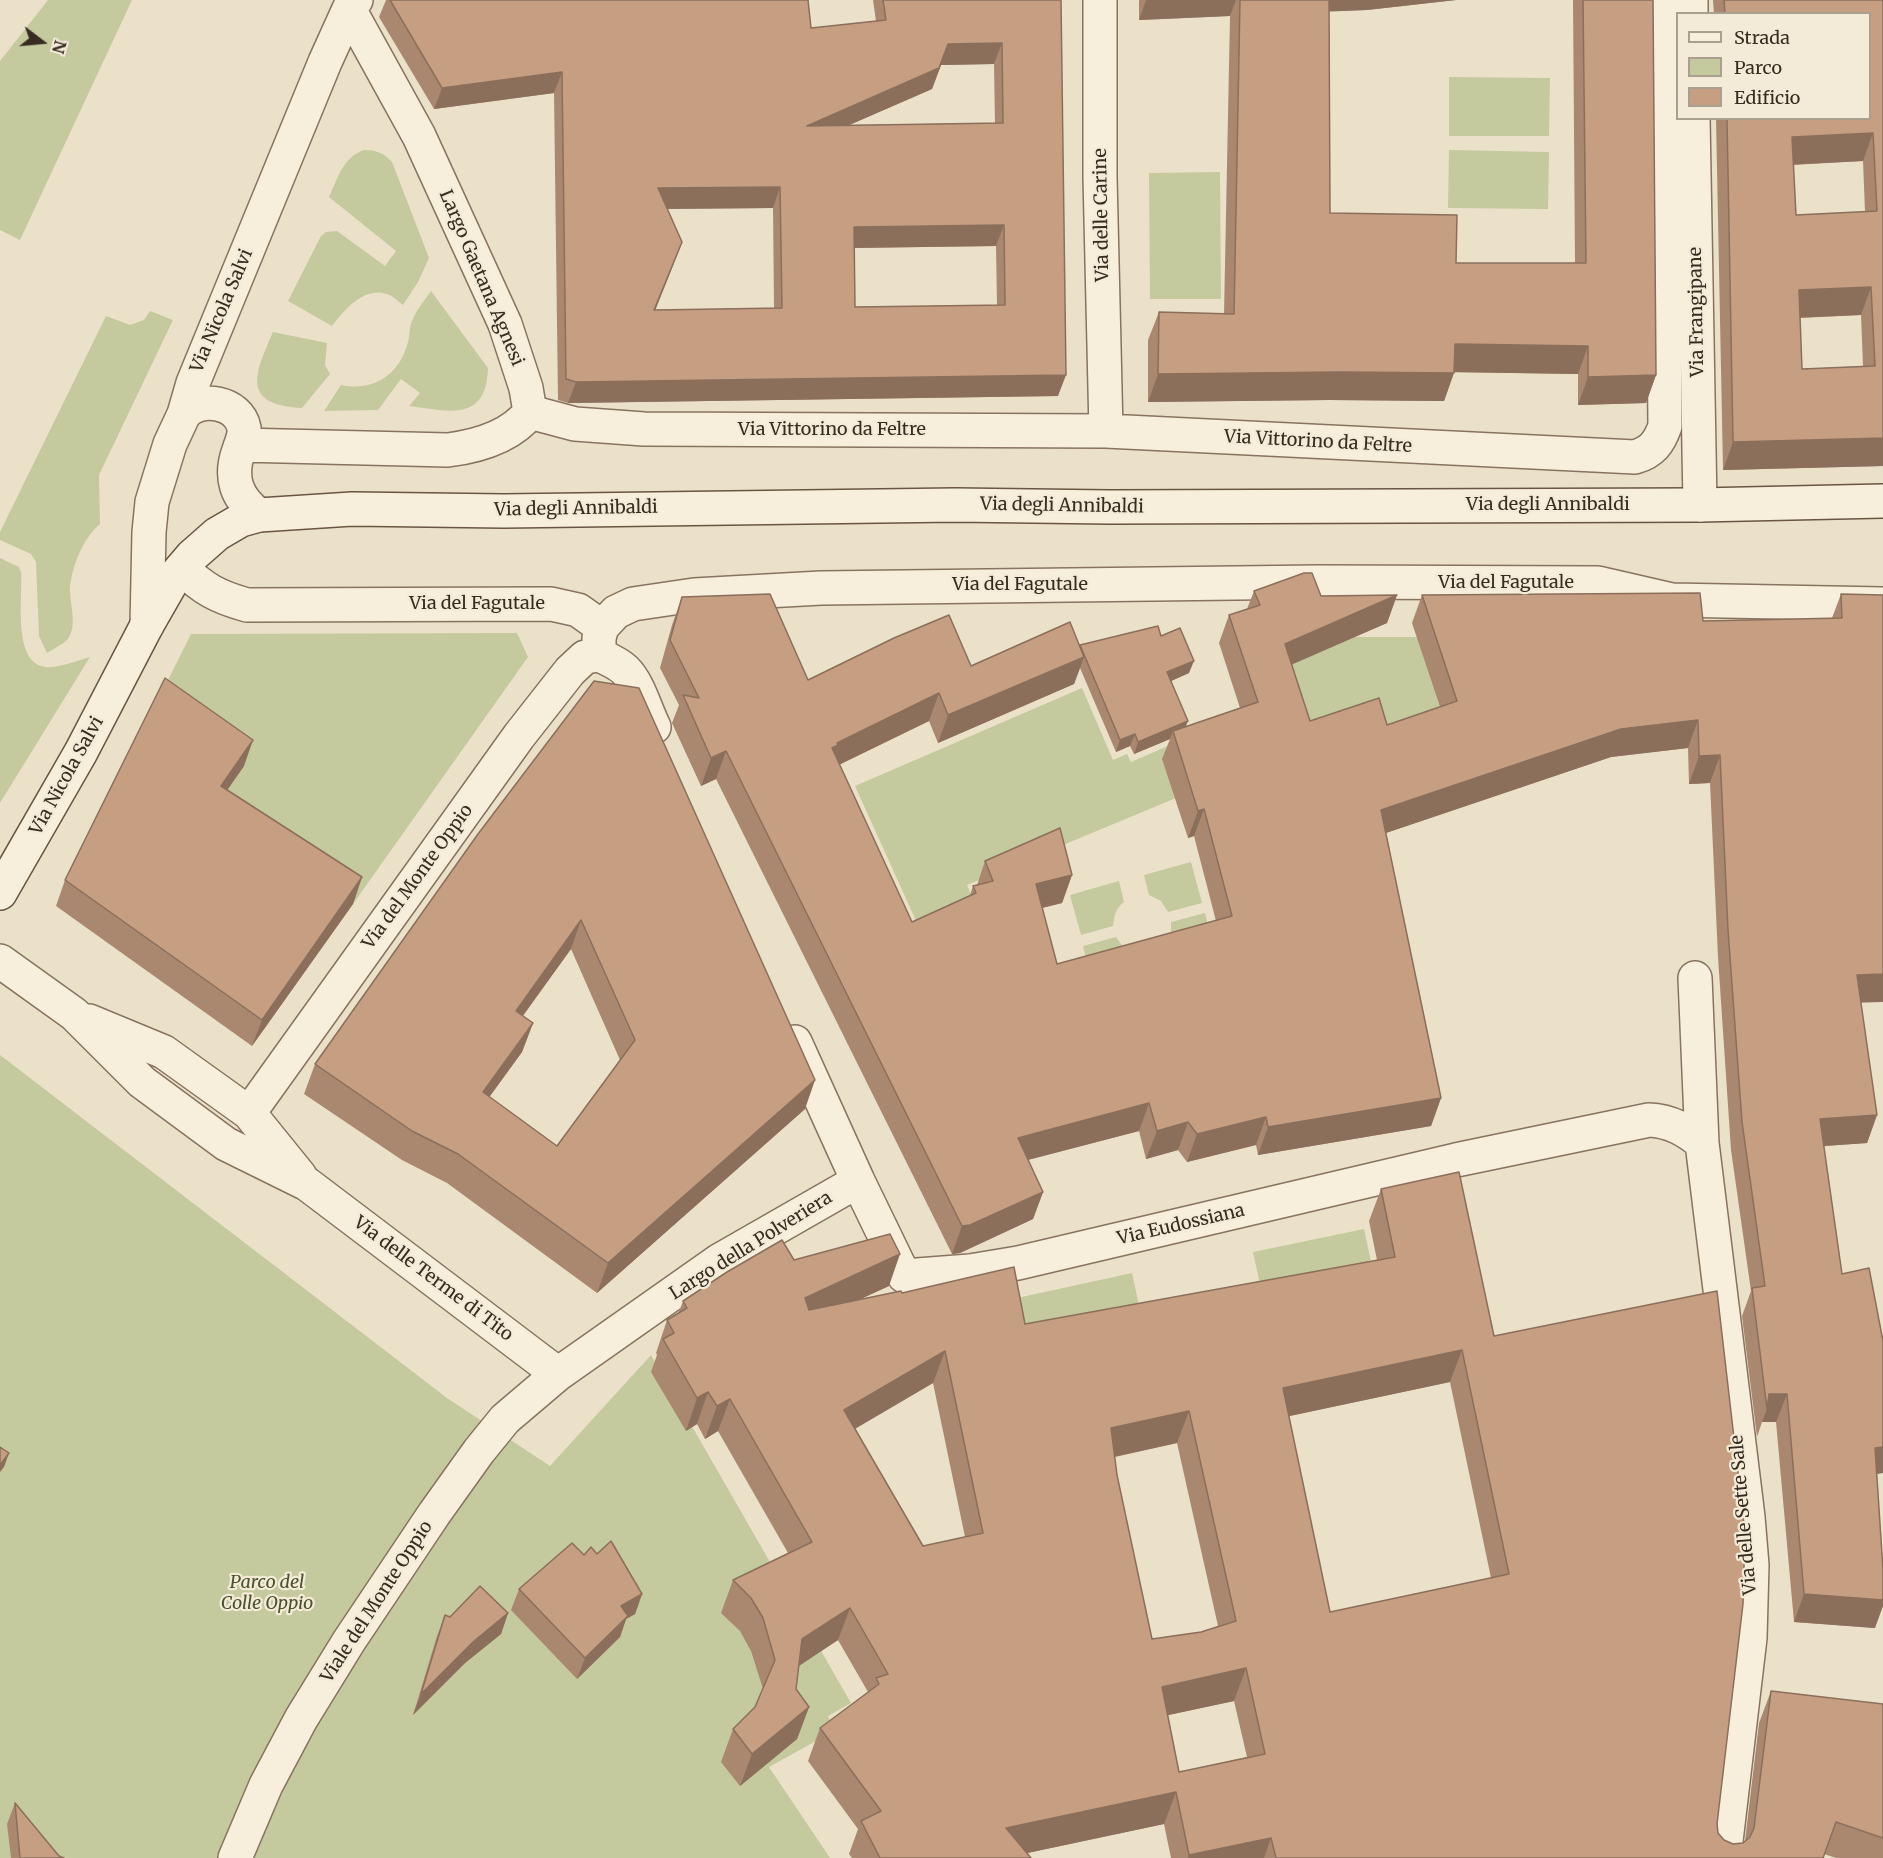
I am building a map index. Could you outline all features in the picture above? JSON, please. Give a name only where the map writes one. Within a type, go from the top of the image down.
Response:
[{"type":"street","name":"Via delle Carine","points":[[1100,0],[1100,177],[1106,431]]},
{"type":"street","name":"Via Vittorino da Feltre","points":[[530,412],[575,424],[644,429],[1106,431],[1635,457],[1646,454],[1655,447],[1665,426],[1661,0]]},
{"type":"street","name":"Largo Gaetana Agnesi","points":[[353,4],[419,136],[505,324],[526,388],[530,412]]},
{"type":"street","name":"Via Nicola Salvi","points":[[147,625],[152,502],[170,444],[184,414],[197,372],[353,4]]},
{"type":"street","name":"Via Frangipane","points":[[1693,120],[1700,505]]},
{"type":"street","points":[[184,414],[198,405],[219,404],[238,416],[244,428],[234,466],[235,483],[250,518]]},
{"type":"street","points":[[242,440],[448,450],[465,448],[504,435],[522,422],[530,412]]},
{"type":"street","name":"Via degli Annibaldi","points":[[250,518],[352,509],[504,511],[955,505],[1110,507],[1700,505],[1883,501]]},
{"type":"street","name":"Via Nicola Salvi","points":[[0,893],[81,752],[147,625],[182,568],[204,544],[250,518]]},
{"type":"street","name":"Via del Fagutale","points":[[182,568],[209,591],[223,598],[248,605],[551,604],[578,610],[601,641],[616,612],[626,606],[694,595],[844,587],[1319,582],[1598,584],[1672,600],[1883,604]]},
{"type":"street","points":[[601,641],[633,681],[667,758]]},
{"type":"street","name":"Via del Monte Oppio","points":[[249,1113],[519,736],[570,671],[601,641]]},
{"type":"street","name":"Via delle Terme di Tito","points":[[0,961],[74,1014],[142,1082],[226,1144],[307,1184],[558,1374]]},
{"type":"street","name":"Via delle Sette Sale","points":[[1695,978],[1702,1143],[1748,1517],[1752,1586],[1750,1638],[1724,1858]]},
{"type":"street","name":"Via delle Terme di Tito","points":[[74,1014],[164,1052],[249,1113],[307,1184]]},
{"type":"street","points":[[784,1018],[858,1181]]},
{"type":"street","name":"Via Eudossiana","points":[[858,1181],[904,1276],[1018,1263],[1456,1160],[1649,1120],[1677,1126],[1702,1143]]},
{"type":"street","name":"Largo della Polveriera","points":[[558,1374],[720,1260],[858,1181]]},
{"type":"street","name":"Viale del Monte Oppio","points":[[235,1858],[248,1824],[282,1753],[379,1596],[484,1444],[505,1419],[558,1374]]},
{"type":"green space","points":[[48,0],[132,0],[20,240],[0,230],[0,61]]},
{"type":"green space","points":[[1449,77],[1550,78],[1549,136],[1449,136]]},
{"type":"green space","points":[[364,150],[386,156],[392,162],[429,258],[418,282],[403,305],[387,294],[370,293],[355,301],[332,326],[288,301],[321,236],[326,232],[337,231],[385,266],[396,251],[329,197],[346,163]]},
{"type":"green space","points":[[1449,150],[1549,152],[1548,209],[1448,208]]},
{"type":"green space","points":[[1220,172],[1221,299],[1150,299],[1149,173]]},
{"type":"green space","points":[[431,291],[488,368],[486,386],[473,406],[451,411],[409,406],[420,393],[401,379],[378,410],[324,411],[341,385],[364,386],[375,383],[392,372],[404,353],[415,315]]},
{"type":"green space","points":[[150,311],[173,320],[99,475],[100,524],[83,545],[73,572],[70,590],[73,620],[71,632],[65,641],[47,653],[39,636],[36,562],[31,554],[0,540],[0,532],[106,316],[130,325],[144,320]]},
{"type":"green space","points":[[273,332],[327,343],[325,365],[330,374],[302,408],[282,406],[269,401],[261,393],[258,373]]},
{"type":"green space","points":[[0,558],[19,567],[21,572],[23,641],[28,654],[35,663],[45,667],[61,666],[90,657],[0,803]]},
{"type":"green space","points":[[517,633],[528,657],[353,904],[142,732],[191,634]]},
{"type":"green space","points":[[1327,637],[1417,637],[1447,729],[1300,749],[1275,672],[1331,647]]},
{"type":"green space","points":[[1082,688],[1113,760],[1127,754],[1131,762],[1184,739],[1200,788],[967,885],[975,904],[922,934],[855,786]]},
{"type":"green space","points":[[1191,862],[1202,903],[1168,912],[1161,901],[1149,895],[1144,875]]},
{"type":"green space","points":[[1119,881],[1124,902],[1116,912],[1113,926],[1081,935],[1070,895]]},
{"type":"green space","points":[[1205,913],[1211,938],[1166,943],[1171,932],[1171,922]]},
{"type":"green space","points":[[1116,937],[1124,948],[1089,970],[1083,946]]},
{"type":"green space","name":"Parco del Colle Oppio","points":[[0,1055],[447,1398],[550,1466],[651,1355],[851,1703],[828,1716],[834,1731],[769,1767],[830,1858],[0,1858]]},
{"type":"green space","points":[[1364,1229],[1376,1285],[1265,1308],[1253,1252]]},
{"type":"green space","points":[[1132,1273],[1144,1329],[1019,1355],[1008,1300]]},
{"type":"building","points":[[390,0],[808,0],[811,28],[886,20],[883,0],[1061,0],[1066,375],[576,382],[566,379],[562,72],[442,88]],"holes":[[[1002,43],[1003,123],[807,126],[939,68],[948,44]],[[780,187],[782,308],[654,310],[682,242],[658,188]],[[1004,225],[1005,305],[855,307],[854,227]]]},
{"type":"building","points":[[1240,0],[1329,0],[1330,213],[1457,215],[1456,263],[1586,263],[1583,0],[1653,0],[1656,375],[1588,377],[1588,346],[1455,344],[1454,373],[1158,374],[1159,312],[1234,314]]},
{"type":"building","points":[[1724,0],[1883,0],[1883,438],[1733,442],[1727,120],[1871,120],[1871,12],[1725,12]],"holes":[[[1873,133],[1877,211],[1796,215],[1792,137]],[[1871,287],[1875,366],[1802,369],[1799,290]]]},
{"type":"building","points":[[1304,573],[1312,573],[1321,596],[1397,595],[1285,644],[1310,721],[1379,698],[1387,725],[1457,701],[1422,595],[1700,593],[1703,621],[1842,618],[1841,594],[1883,595],[1883,974],[1857,975],[1877,1115],[1820,1119],[1842,1274],[1869,1268],[1883,1341],[1883,1447],[1875,1448],[1883,1600],[1804,1594],[1787,1394],[1769,1394],[1767,1409],[1752,1288],[1765,1286],[1742,1122],[1728,930],[1720,755],[1699,756],[1698,720],[1621,729],[1381,810],[1441,1098],[1268,1127],[1266,1117],[1197,1134],[1188,1122],[1157,1131],[1149,1103],[1018,1138],[1043,1192],[970,1225],[962,1226],[726,751],[711,758],[683,695],[699,698],[670,640],[682,597],[770,594],[808,680],[894,638],[949,615],[971,666],[1070,622],[1084,657],[948,715],[939,693],[837,743],[838,745],[832,748],[912,922],[976,893],[973,886],[993,881],[985,861],[1060,828],[1072,875],[1036,884],[1057,964],[1232,916],[1204,809],[1198,811],[1173,731],[1258,702],[1229,615],[1260,605],[1254,591]]},
{"type":"building","points":[[1158,626],[1161,636],[1180,628],[1194,661],[1167,672],[1188,721],[1138,742],[1135,734],[1120,740],[1080,645]]},
{"type":"building","points":[[165,678],[253,740],[221,786],[362,877],[262,1020],[65,880]]},
{"type":"building","points":[[594,681],[639,688],[815,1080],[608,1263],[458,1154],[412,1131],[315,1064],[478,834]],"holes":[[[581,920],[635,1040],[557,1146],[483,1092],[533,1023],[516,1011]]]},
{"type":"building","points":[[1459,1172],[1494,1336],[1717,1291],[1745,1533],[1743,1604],[1717,1824],[1718,1833],[1724,1840],[1733,1844],[1743,1843],[1750,1837],[1754,1828],[1771,1691],[1883,1704],[1883,1838],[1836,1822],[1823,1858],[1276,1858],[1271,1838],[1189,1855],[1176,1792],[1006,1828],[1031,1858],[880,1858],[861,1821],[881,1811],[820,1728],[879,1684],[876,1678],[888,1674],[850,1608],[802,1639],[796,1689],[809,1707],[752,1754],[733,1729],[755,1707],[775,1660],[763,1618],[751,1598],[733,1580],[812,1542],[730,1399],[717,1406],[708,1392],[697,1398],[663,1339],[674,1333],[667,1320],[687,1308],[683,1301],[782,1240],[794,1260],[890,1234],[900,1254],[805,1298],[809,1310],[901,1291],[902,1293],[1014,1267],[1025,1324],[1395,1257],[1381,1189]],"holes":[[[1462,1350],[1509,1574],[1330,1612],[1283,1388]],[[945,1351],[983,1533],[923,1546],[844,1410]],[[1189,1411],[1236,1621],[1201,1632],[1152,1639],[1117,1475],[1111,1428]],[[1246,1668],[1265,1754],[1179,1772],[1162,1687]]]},
{"type":"building","points":[[0,1447],[9,1453],[0,1465]]},
{"type":"building","points":[[611,1541],[642,1594],[621,1606],[628,1616],[585,1658],[519,1589],[572,1543],[584,1555],[591,1547],[597,1554]]},
{"type":"building","points":[[480,1586],[508,1613],[473,1642],[421,1694],[445,1615],[450,1617]]},
{"type":"building","points":[[15,1803],[59,1856],[64,1858],[20,1858]]}]
